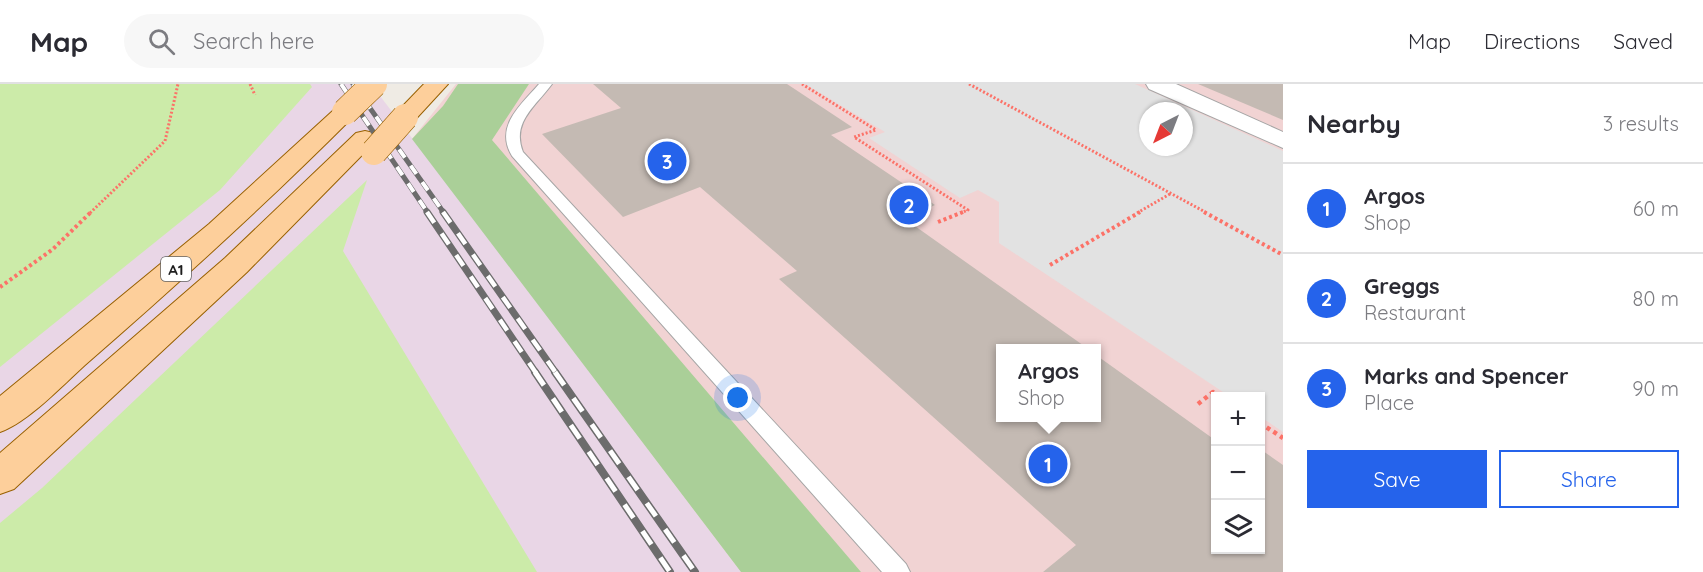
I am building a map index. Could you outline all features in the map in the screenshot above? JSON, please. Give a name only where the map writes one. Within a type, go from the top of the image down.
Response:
[{"type":"main road","name":"A1","points":[[0,417],[125,314],[203,245],[293,164],[374,84]]},
{"type":"main road","points":[[401,111],[414,84]]},
{"type":"main road","points":[[0,477],[170,326],[260,258],[326,203],[369,145],[401,111],[437,84]]},
{"type":"street","points":[[1157,84],[1283,141]]},
{"type":"lane","points":[[546,84],[511,129],[510,137],[517,153],[898,572]]},
{"type":"path","points":[[0,287],[53,249],[165,141],[178,84]]},
{"type":"path","points":[[250,84],[255,95]]},
{"type":"path","points":[[802,84],[876,130],[854,137],[968,210],[938,222]]},
{"type":"path","points":[[969,84],[1283,255]]},
{"type":"path","points":[[1050,266],[1170,195]]},
{"type":"path","points":[[1198,404],[1211,394]]},
{"type":"path","points":[[1265,426],[1283,438]]},
{"type":"shaded area","points":[[0,84],[371,84],[741,572],[0,572]]},
{"type":"shaded area","points":[[456,84],[1283,84],[1283,572],[741,572],[412,139]]},
{"type":"shaded area","points":[[805,84],[1135,84],[1175,102],[1139,102],[1139,156],[1193,156],[1193,110],[1283,151],[1283,432],[1265,420],[1265,392],[1223,392],[999,243],[999,202],[978,190],[960,198],[869,138],[885,132]]},
{"type":"green space","points":[[0,84],[310,84],[312,87],[220,190],[0,367]]},
{"type":"green space","points":[[458,84],[529,84],[492,140],[861,572],[741,572],[412,139],[443,106]]},
{"type":"green space","points":[[367,180],[343,251],[537,572],[0,572],[0,523],[42,488]]},
{"type":"building","points":[[593,84],[787,84],[852,127],[831,135],[935,205],[905,219],[1081,344],[996,344],[996,422],[1101,422],[1101,359],[1211,437],[1211,554],[1265,554],[1265,452],[1283,465],[1283,572],[1043,572],[1076,545],[779,279],[797,271],[700,187],[623,217],[542,134],[621,108]]},
{"type":"building","points":[[1198,84],[1283,84],[1283,120]]},
{"type":"railway","points":[[341,84],[428,213]]},
{"type":"railway","points":[[353,84],[444,213]]},
{"type":"railway","points":[[427,212],[536,373]]},
{"type":"railway","points":[[443,212],[556,373]]},
{"type":"railway","points":[[535,372],[670,572]]},
{"type":"railway","points":[[555,372],[695,572]]},
{"type":"place","name":"Marks and Spencer","points":[[667,161]]},
{"type":"place","name":"Greggs","points":[[909,205]]},
{"type":"place","name":"Argos","points":[[1048,464]]}]
